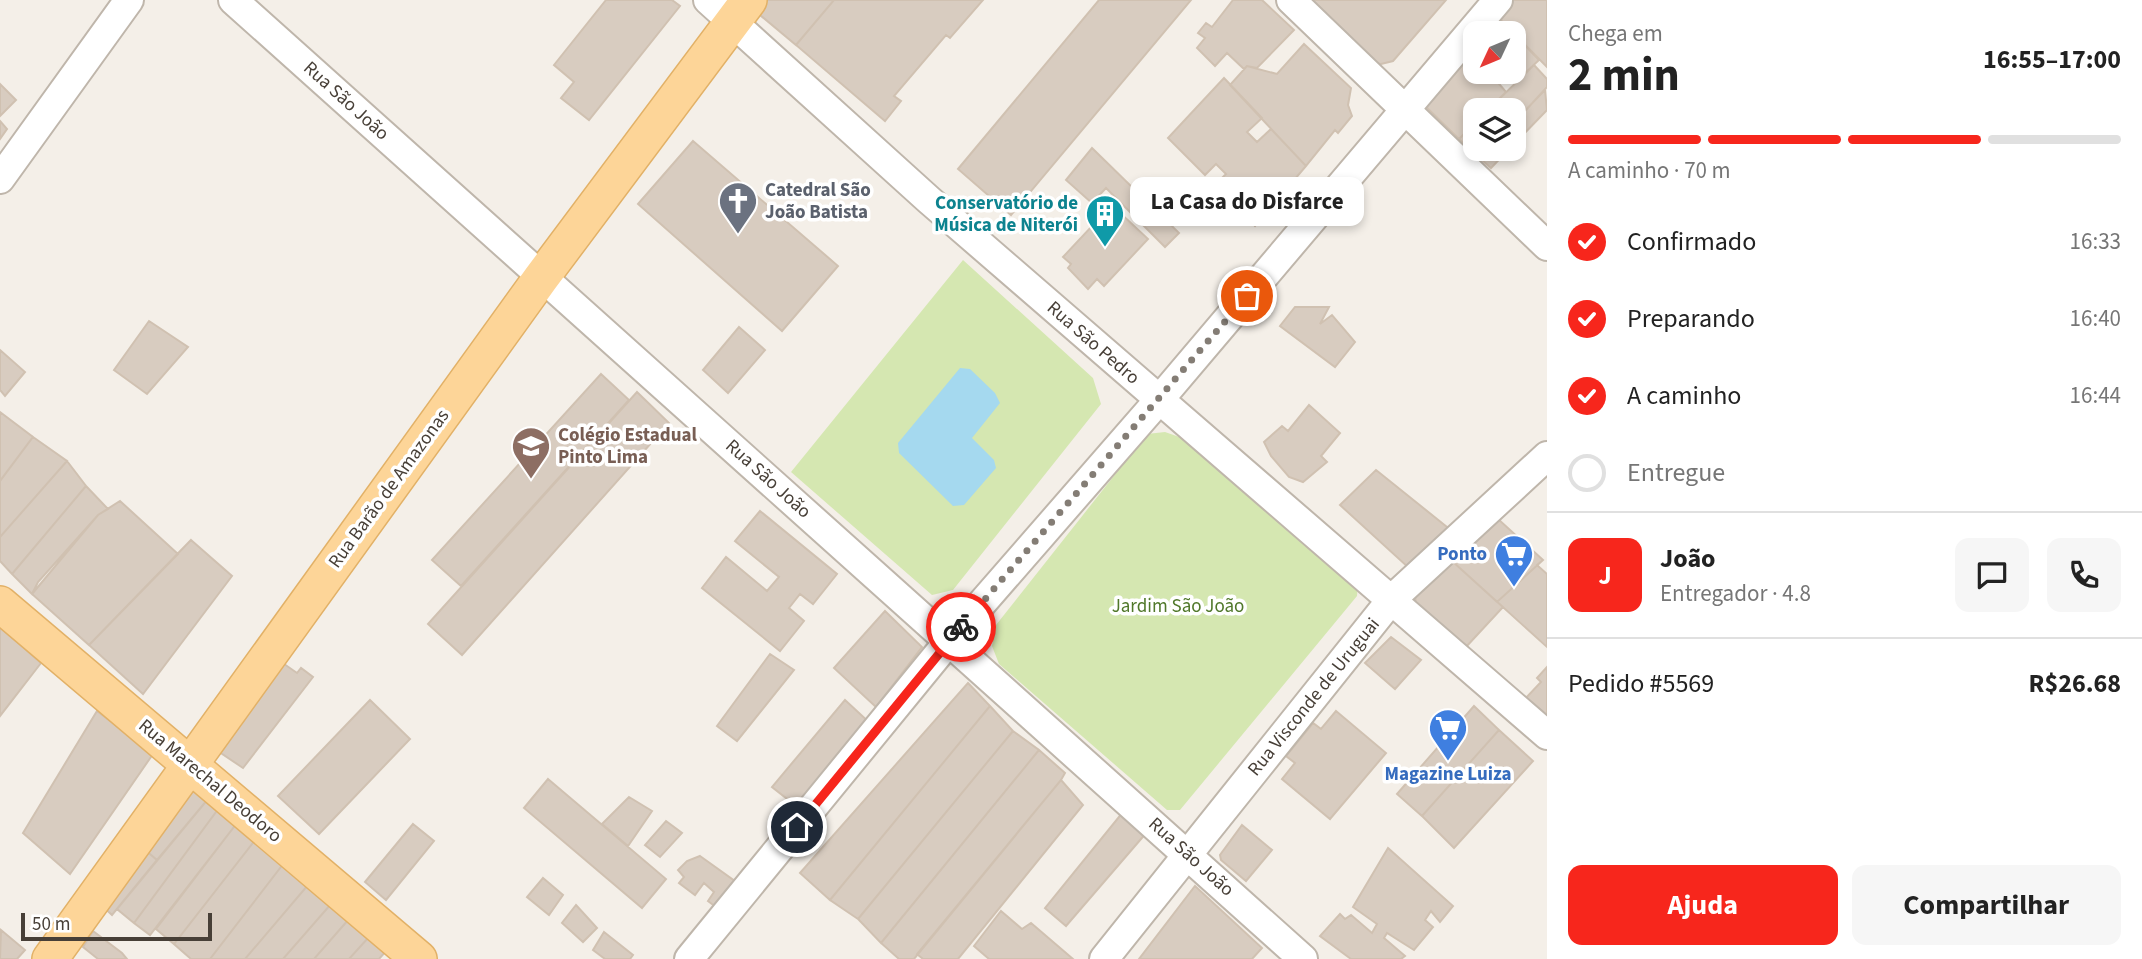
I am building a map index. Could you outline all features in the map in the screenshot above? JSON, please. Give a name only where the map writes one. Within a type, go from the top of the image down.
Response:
[{"type":"main road","name":"Rua Barão de Amazonas","points":[[50,959],[541,278],[730,8]]},
{"type":"main road","name":"Rua Marechal Deodoro","points":[[0,604],[419,959]]},
{"type":"street","points":[[0,179],[129,0]]},
{"type":"street","name":"Rua São João","points":[[233,0],[1303,959]]},
{"type":"street","points":[[1291,0],[1547,246]]},
{"type":"street","points":[[689,959],[949,641],[1159,400],[1498,0]]},
{"type":"street","name":"Rua São Pedro","points":[[730,8],[1159,400],[1392,598],[1547,735]]},
{"type":"street","name":"Rua Visconde de Uruguai","points":[[1104,959],[1392,598],[1547,456]]},
{"type":"green space","points":[[963,260],[1093,378],[1101,404],[953,590],[932,595],[791,472]]},
{"type":"green space","name":"Jardim São João","points":[[1165,432],[1185,439],[1358,583],[1357,596],[1180,810],[1167,810],[999,664],[992,646],[996,625],[1147,434]]},
{"type":"water","points":[[960,368],[970,369],[995,393],[1000,403],[972,438],[994,460],[996,468],[964,505],[953,506],[899,453],[898,443]]},
{"type":"building","points":[[606,0],[672,0],[680,6],[589,120],[561,98],[574,82],[554,65]]},
{"type":"building","points":[[752,0],[834,0],[796,45],[760,15]]},
{"type":"building","points":[[834,0],[983,0],[950,38],[946,35],[894,96],[901,101],[885,121],[796,45]]},
{"type":"building","points":[[1099,0],[1191,0],[1011,215],[958,169]]},
{"type":"building","points":[[1233,0],[1262,0],[1294,30],[1257,68],[1247,66],[1244,69],[1227,53],[1215,66],[1197,48],[1205,38],[1198,33],[1206,23],[1212,27]]},
{"type":"building","points":[[1299,0],[1446,0],[1393,61],[1381,64],[1371,63]]},
{"type":"building","points":[[1496,0],[1547,0],[1547,67],[1526,46],[1526,21],[1502,21],[1489,8]]},
{"type":"building","points":[[1489,8],[1501,21],[1480,21]]},
{"type":"building","points":[[1304,44],[1351,88],[1348,105],[1352,116],[1338,133],[1335,130],[1306,166],[1230,85],[1247,66],[1277,74]]},
{"type":"building","points":[[1463,44],[1463,84],[1499,84],[1506,92],[1500,98],[1463,98],[1463,135],[1459,139],[1421,102]]},
{"type":"building","points":[[1526,46],[1539,60],[1526,72]]},
{"type":"building","points":[[1534,65],[1547,79],[1547,87],[1526,110],[1526,98],[1500,98],[1515,84],[1526,84],[1526,73]]},
{"type":"building","points":[[1224,78],[1262,118],[1247,132],[1257,142],[1271,129],[1306,166],[1255,226],[1215,185],[1226,174],[1216,164],[1205,175],[1168,138]]},
{"type":"building","points":[[0,84],[16,100],[0,116]]},
{"type":"building","points":[[1545,90],[1547,110],[1526,132],[1526,110]]},
{"type":"building","points":[[0,121],[7,129],[0,139]]},
{"type":"building","name":"Catedral São João Batista","points":[[693,141],[838,266],[782,331],[638,204]]},
{"type":"building","points":[[1092,148],[1179,233],[1165,247],[1106,188],[1092,203],[1066,180]]},
{"type":"building","points":[[1483,161],[1498,161],[1491,168]]},
{"type":"building","name":"Conservatório de Música de Niterói","points":[[1118,211],[1148,239],[1104,286],[1097,279],[1088,289],[1068,268],[1071,264],[1063,257],[1093,225],[1102,225]]},
{"type":"building","points":[[1295,307],[1329,307],[1320,324],[1332,315],[1355,342],[1335,367],[1280,326]]},
{"type":"building","points":[[149,321],[188,347],[147,394],[114,370]]},
{"type":"building","points":[[739,327],[765,350],[728,393],[703,370]]},
{"type":"building","points":[[0,350],[25,372],[5,396],[0,390]]},
{"type":"building","name":"Colégio Estadual Pinto Lima","points":[[601,374],[629,400],[461,586],[432,560]]},
{"type":"building","points":[[637,392],[669,423],[462,655],[428,624]]},
{"type":"building","points":[[1309,405],[1340,433],[1321,456],[1327,462],[1303,482],[1289,477],[1271,456],[1264,442],[1282,426],[1288,431]]},
{"type":"building","points":[[0,412],[33,437],[0,481]]},
{"type":"building","points":[[33,437],[67,461],[0,537],[0,481]]},
{"type":"building","points":[[67,461],[86,486],[12,574],[0,561],[0,537]]},
{"type":"building","points":[[1376,470],[1452,531],[1410,569],[1340,505]]},
{"type":"building","points":[[86,486],[108,509],[98,515],[38,582],[32,594],[12,574]]},
{"type":"building","points":[[120,501],[178,554],[89,645],[32,594],[98,515]]},
{"type":"building","points":[[760,511],[837,574],[813,604],[800,594],[789,608],[804,621],[780,651],[702,588],[726,557],[767,591],[779,577],[735,541]]},
{"type":"building","name":"Ponto","points":[[1498,519],[1543,560],[1537,565],[1547,574],[1547,647],[1452,561]]},
{"type":"building","name":"Ponto","points":[[1498,519],[1543,560],[1497,602],[1452,561]]},
{"type":"building","points":[[191,540],[232,576],[143,694],[89,645]]},
{"type":"building","points":[[1452,561],[1503,607],[1465,648],[1416,605],[1415,595]]},
{"type":"building","points":[[885,611],[922,647],[876,707],[834,668]]},
{"type":"building","points":[[0,627],[41,663],[0,716]]},
{"type":"building","points":[[1391,637],[1421,660],[1395,689],[1365,663]]},
{"type":"building","points":[[770,654],[794,670],[737,741],[717,726]]},
{"type":"building","points":[[277,659],[297,673],[301,668],[313,677],[243,768],[209,745]]},
{"type":"building","points":[[1547,667],[1547,723],[1523,701],[1541,682],[1537,678]]},
{"type":"building","points":[[968,683],[990,706],[830,900],[800,873]]},
{"type":"building","points":[[370,700],[410,739],[319,834],[278,796]]},
{"type":"building","points":[[845,700],[871,724],[800,809],[772,787]]},
{"type":"building","points":[[990,706],[1013,731],[858,919],[830,900]]},
{"type":"building","name":"Magazine Luiza","points":[[1474,706],[1499,730],[1422,816],[1397,794]]},
{"type":"building","points":[[97,711],[153,754],[70,874],[23,833]]},
{"type":"building","points":[[1336,711],[1386,753],[1330,819],[1282,779],[1295,763],[1286,756],[1313,723],[1321,729]]},
{"type":"building","points":[[1499,730],[1533,761],[1454,848],[1422,816]]},
{"type":"building","points":[[1013,731],[1039,750],[881,943],[858,919]]},
{"type":"building","points":[[1039,750],[1065,773],[1061,780],[914,959],[899,959],[881,943]]},
{"type":"building","points":[[548,779],[666,879],[642,908],[524,808]]},
{"type":"building","points":[[1061,780],[1083,805],[958,959],[923,959],[917,954]]},
{"type":"building","points":[[193,786],[208,799],[157,860],[143,848]]},
{"type":"building","points":[[629,797],[652,811],[628,846],[602,824]]},
{"type":"building","points":[[208,799],[219,808],[134,923],[117,909]]},
{"type":"building","points":[[219,808],[237,823],[150,935],[134,923]]},
{"type":"building","points":[[1123,812],[1147,832],[1066,926],[1045,908]]},
{"type":"building","points":[[666,821],[682,833],[660,857],[645,845]]},
{"type":"building","points":[[237,823],[256,839],[174,944],[156,929]]},
{"type":"building","points":[[413,824],[434,841],[386,900],[365,882]]},
{"type":"building","points":[[1242,825],[1272,850],[1246,881],[1221,860],[1220,855]]},
{"type":"building","points":[[256,839],[284,863],[210,959],[191,959],[174,944]]},
{"type":"building","points":[[143,848],[157,860],[112,915],[99,903]]},
{"type":"building","points":[[1388,848],[1453,906],[1440,922],[1431,911],[1425,920],[1433,927],[1414,950],[1387,933],[1384,938],[1405,956],[1401,959],[1351,959],[1320,936],[1340,914],[1345,919],[1351,915],[1372,933],[1377,924],[1353,907]]},
{"type":"building","points":[[700,856],[746,889],[725,914],[708,901],[714,892],[704,883],[695,895],[679,883],[684,877],[678,870],[687,861]]},
{"type":"building","points":[[284,863],[308,885],[245,959],[210,959]]},
{"type":"building","points":[[543,878],[563,895],[549,915],[527,897]]},
{"type":"building","points":[[308,885],[331,904],[283,959],[245,959]]},
{"type":"building","points":[[1195,886],[1262,948],[1252,959],[1139,959]]},
{"type":"building","points":[[331,904],[349,919],[314,959],[283,959]]},
{"type":"building","points":[[576,905],[597,928],[583,942],[562,923]]},
{"type":"building","points":[[1001,911],[1022,929],[1031,923],[1073,959],[989,959],[974,946]]},
{"type":"building","points":[[349,919],[369,937],[349,959],[314,959]]},
{"type":"building","points":[[1,930],[25,950],[17,959],[0,959]]},
{"type":"building","points":[[93,931],[127,959],[98,959],[83,947]]},
{"type":"building","points":[[604,932],[633,955],[630,959],[605,959],[593,950]]},
{"type":"building","points":[[369,937],[386,951],[379,959],[349,959]]},
{"type":"way so far","points":[[961,627],[1247,296]]},
{"type":"place","name":"Catedral São João Batista","points":[[738,235]]},
{"type":"place","name":"Conservatório de Música de Niterói","points":[[1105,248]]},
{"type":"place","name":"La Casa do Disfarce","points":[[1247,296]]},
{"type":"place","name":"Colégio Estadual Pinto Lima","points":[[531,480]]},
{"type":"place","name":"Ponto","points":[[1514,588]]},
{"type":"place","name":"Magazine Luiza","points":[[1448,762]]},
{"type":"route","points":[[797,827],[961,627]]}]
